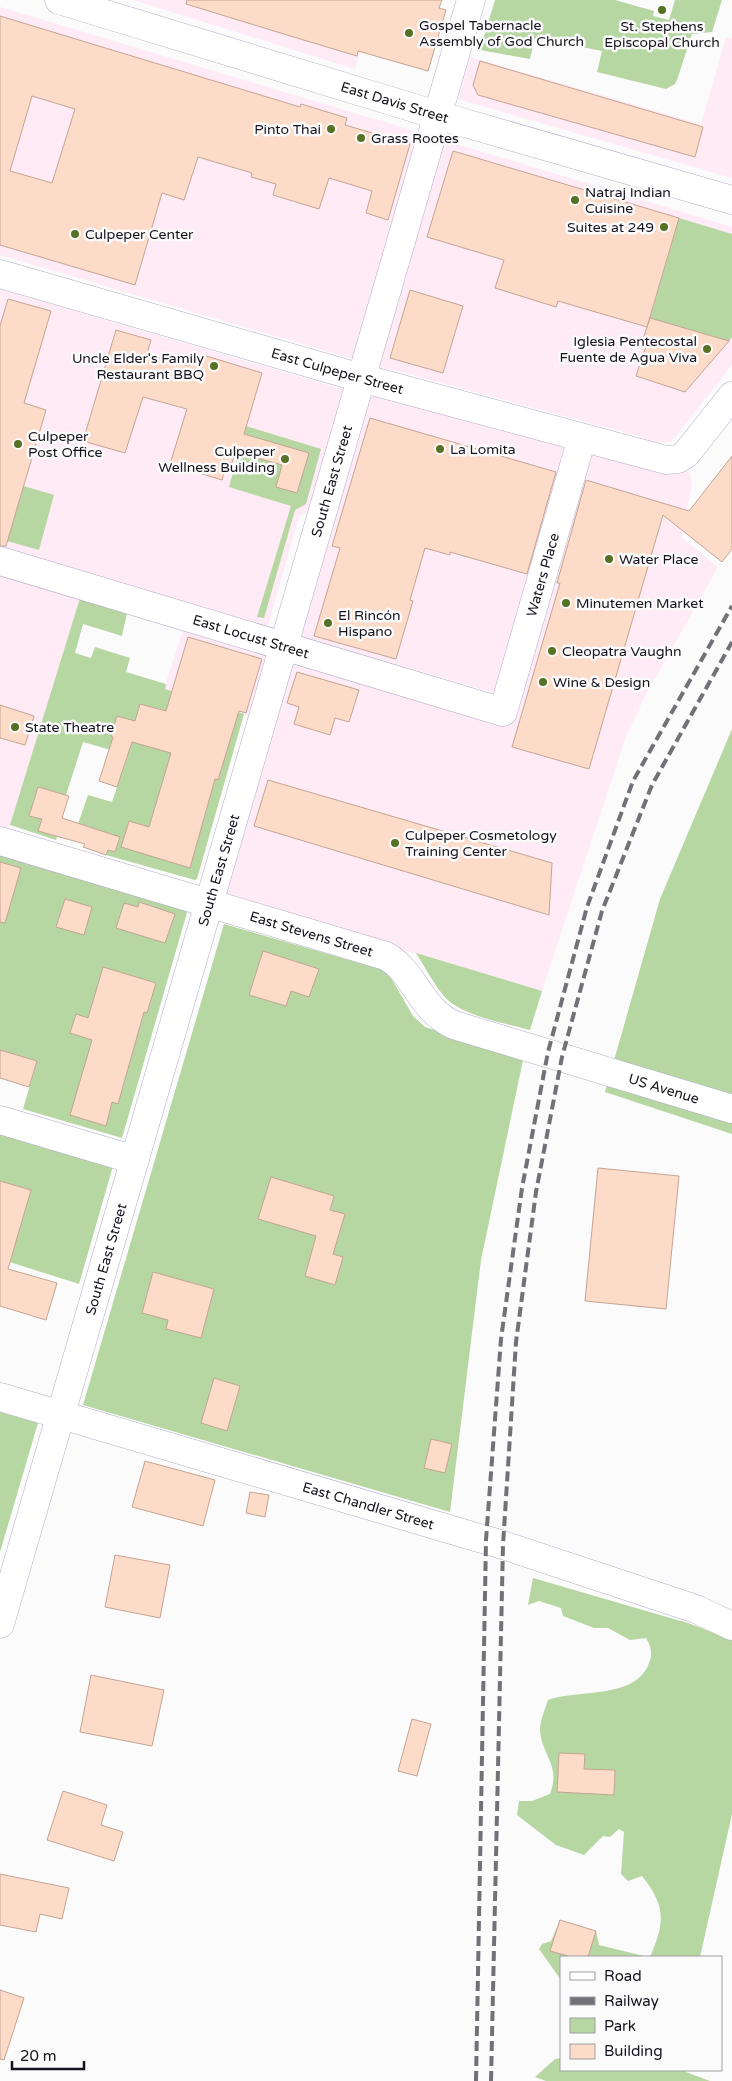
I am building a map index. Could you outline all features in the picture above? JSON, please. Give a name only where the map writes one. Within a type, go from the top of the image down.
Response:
[{"type":"street","name":"East Davis Street","points":[[59,0],[437,115],[732,200]]},
{"type":"street","name":"South East Street","points":[[0,1624],[471,0]]},
{"type":"street","name":"East Culpeper Street","points":[[0,274],[361,378],[657,458],[678,459],[686,454],[732,396]]},
{"type":"street","name":"Waters Place","points":[[503,712],[582,438]]},
{"type":"street","name":"East Locust Street","points":[[0,561],[503,712]]},
{"type":"street","name":"East Stevens Street","points":[[0,841],[386,956],[398,965],[427,1005],[448,1022],[596,1067]]},
{"type":"street","name":"US Avenue","points":[[596,1067],[732,1109]]},
{"type":"street","points":[[0,1120],[135,1160]]},
{"type":"street","name":"East Chandler Street","points":[[0,1397],[503,1545],[696,1609],[732,1626]]},
{"type":"shaded area","points":[[133,0],[376,0],[355,69]]},
{"type":"shaded area","points":[[0,7],[418,132],[353,359],[0,255]]},
{"type":"shaded area","points":[[726,37],[732,38],[732,178],[458,99],[470,57],[701,124]]},
{"type":"shaded area","points":[[443,140],[732,227],[732,365],[671,442],[653,443],[642,437],[374,365]]},
{"type":"shaded area","points":[[0,289],[345,390],[311,510],[299,516],[267,629],[0,548]]},
{"type":"shaded area","points":[[368,393],[569,447],[495,693],[297,636]]},
{"type":"shaded area","points":[[590,453],[688,467],[692,484],[681,537],[718,567],[645,696],[625,739],[542,991],[223,897],[290,664],[508,727]]},
{"type":"shaded area","points":[[0,574],[80,598],[8,832],[0,829]]},
{"type":"shaded area","points":[[183,630],[268,656],[251,716],[164,689]]},
{"type":"green space","points":[[495,0],[615,0],[654,11],[653,16],[669,20],[675,0],[722,0],[712,32],[692,34],[677,80],[675,84],[666,89],[597,72],[602,51],[535,38],[530,59],[480,50]]},
{"type":"green space","points":[[679,218],[732,234],[732,337],[729,341],[650,318]]},
{"type":"green space","points":[[246,426],[321,449],[306,504],[295,510],[264,618],[257,617],[291,506],[229,487]]},
{"type":"green space","points":[[0,479],[54,495],[39,550],[7,541]]},
{"type":"green space","points":[[80,598],[127,613],[122,636],[83,624],[75,653],[91,658],[95,647],[130,658],[126,672],[166,684],[165,689],[244,714],[197,879],[195,880],[106,855],[78,824],[88,795],[112,802],[128,755],[83,742],[66,795],[38,787],[29,816],[42,819],[39,831],[57,836],[56,840],[10,825]]},
{"type":"green space","points":[[732,729],[732,1134],[605,1092],[660,899]]},
{"type":"green space","points":[[0,854],[188,909],[122,1138],[23,1109],[37,1061],[0,1050]]},
{"type":"green space","points":[[224,924],[387,971],[413,1016],[425,1027],[523,1060],[481,1260],[450,1512],[83,1405]]},
{"type":"green space","points":[[416,953],[542,991],[530,1030],[472,1014],[452,1003],[436,986]]},
{"type":"green space","points":[[0,1133],[113,1166],[79,1284],[0,1259]]},
{"type":"green space","points":[[0,1412],[38,1423],[0,1552]]},
{"type":"green space","points":[[533,1578],[691,1624],[732,1640],[732,1814],[700,1956],[650,1956],[658,1934],[661,1915],[655,1897],[642,1876],[628,1881],[621,1874],[624,1832],[619,1829],[610,1837],[603,1836],[584,1855],[556,1845],[517,1815],[519,1801],[532,1801],[550,1794],[553,1784],[552,1768],[541,1739],[540,1730],[548,1700],[619,1688],[632,1683],[642,1675],[651,1656],[646,1638],[630,1640],[608,1628],[594,1628],[563,1616],[561,1608],[539,1601],[528,1605]]},
{"type":"green space","points":[[560,1920],[596,1931],[599,1945],[644,1956],[560,1956],[560,1979],[539,1949],[542,1944],[551,1941]]},
{"type":"green space","points":[[560,2058],[560,2071],[686,2071],[710,2081],[546,2081],[535,2077],[555,2059]]},
{"type":"building","points":[[187,0],[442,0],[439,8],[446,10],[428,71],[358,51],[357,56],[186,4]]},
{"type":"building","points":[[0,16],[300,107],[301,104],[347,118],[345,125],[410,144],[388,220],[366,213],[372,191],[329,178],[319,209],[273,195],[276,184],[251,177],[252,173],[198,157],[184,200],[162,193],[135,285],[0,245]],"holes":[[[32,96],[75,109],[52,183],[10,171]]]},
{"type":"building","points":[[480,61],[703,127],[695,157],[478,95],[473,85]]},
{"type":"building","points":[[453,151],[679,218],[647,327],[558,301],[556,307],[495,288],[504,260],[427,237]]},
{"type":"building","points":[[410,290],[463,306],[443,373],[390,358]]},
{"type":"building","name":"Culpeper Post Office","points":[[8,299],[51,311],[24,403],[46,410],[6,546],[0,546],[0,326]]},
{"type":"building","points":[[650,318],[729,341],[685,392],[636,376],[646,346],[641,345]]},
{"type":"building","points":[[116,330],[151,340],[147,354],[189,366],[191,359],[200,362],[203,355],[262,373],[244,434],[309,453],[297,493],[276,487],[282,465],[236,452],[232,463],[227,462],[222,480],[170,464],[187,409],[143,397],[125,453],[83,441]]},
{"type":"building","points":[[370,418],[556,472],[527,574],[450,552],[450,555],[425,548],[410,600],[413,601],[396,659],[314,636],[340,548],[332,546]]},
{"type":"building","points":[[732,456],[732,549],[722,562],[663,515],[589,769],[512,747],[560,583],[557,583],[586,480],[689,511]]},
{"type":"building","points":[[188,637],[262,659],[246,713],[239,711],[218,780],[215,779],[190,868],[121,847],[129,821],[149,827],[171,753],[132,742],[117,787],[99,781],[113,737],[111,736],[117,716],[135,721],[140,704],[166,711]]},
{"type":"building","points":[[297,672],[359,690],[349,722],[335,718],[330,735],[294,724],[299,707],[287,703]]},
{"type":"building","name":"State Theatre","points":[[0,705],[34,716],[25,745],[0,738]]},
{"type":"building","points":[[268,780],[552,863],[549,915],[254,826]]},
{"type":"building","points":[[38,787],[69,796],[62,818],[120,837],[115,852],[108,850],[106,855],[83,847],[85,844],[38,831],[42,819],[29,816]]},
{"type":"building","points":[[0,862],[21,868],[5,923],[0,922]]},
{"type":"building","points":[[65,899],[92,907],[84,935],[56,927]]},
{"type":"building","points":[[139,902],[175,914],[165,943],[116,928],[124,903],[138,907]]},
{"type":"building","points":[[263,951],[319,969],[309,997],[291,991],[286,1006],[249,995]]},
{"type":"building","points":[[103,967],[156,983],[147,1013],[144,1012],[118,1104],[112,1102],[106,1126],[70,1115],[92,1040],[70,1033],[76,1014],[88,1018]]},
{"type":"building","points":[[0,1050],[37,1061],[29,1087],[0,1078]]},
{"type":"building","points":[[598,1168],[679,1176],[666,1309],[585,1301]]},
{"type":"building","points":[[271,1177],[334,1196],[330,1210],[345,1214],[333,1254],[343,1257],[335,1285],[305,1276],[316,1236],[258,1219]]},
{"type":"building","points":[[0,1181],[31,1190],[8,1269],[57,1283],[46,1320],[0,1306]]},
{"type":"building","points":[[153,1272],[214,1289],[201,1338],[166,1329],[168,1320],[142,1313]]},
{"type":"building","points":[[214,1378],[240,1386],[227,1431],[201,1423]]},
{"type":"building","points":[[431,1439],[452,1444],[445,1473],[424,1468]]},
{"type":"building","points":[[145,1461],[215,1480],[203,1526],[132,1507]]},
{"type":"building","points":[[250,1492],[269,1495],[265,1517],[246,1513]]},
{"type":"building","points":[[115,1555],[170,1565],[160,1618],[105,1607]]},
{"type":"building","points":[[91,1675],[164,1690],[152,1746],[80,1732]]},
{"type":"building","points":[[412,1719],[431,1724],[417,1776],[398,1771]]},
{"type":"building","points":[[559,1753],[585,1754],[584,1769],[615,1770],[614,1795],[557,1792]]},
{"type":"building","points":[[63,1791],[107,1805],[101,1825],[123,1832],[114,1861],[47,1840]]},
{"type":"building","points":[[0,1874],[69,1888],[62,1919],[40,1914],[36,1932],[0,1925]]},
{"type":"building","points":[[560,1920],[596,1931],[588,1956],[568,1956],[550,1951]]},
{"type":"building","points":[[0,1990],[24,1998],[4,2060],[0,2059]]},
{"type":"railway","points":[[476,2081],[486,1540],[501,1339],[522,1188],[548,1052],[587,907],[633,781],[732,606]]},
{"type":"railway","points":[[491,2081],[503,1545],[516,1342],[536,1192],[562,1057],[602,911],[652,785],[732,642]]},
{"type":"place","name":"St. Stephens Episcopal Church","points":[[662,10]]},
{"type":"place","name":"Gospel Tabernacle Assembly of God Church","points":[[409,33]]},
{"type":"place","name":"Pinto Thai","points":[[331,129]]},
{"type":"place","name":"Grass Rootes","points":[[361,138]]},
{"type":"place","name":"Natraj Indian Cuisine","points":[[575,200]]},
{"type":"place","name":"Suites at 249","points":[[664,227]]},
{"type":"place","name":"Culpeper Center","points":[[75,234]]},
{"type":"place","name":"Iglesia Pentecostal Fuente de Agua Viva","points":[[707,349]]},
{"type":"place","name":"Uncle Elder's Family Restaurant BBQ","points":[[214,366]]},
{"type":"place","name":"Culpeper Post Office","points":[[18,444]]},
{"type":"place","name":"La Lomita","points":[[440,449]]},
{"type":"place","name":"Culpeper Wellness Building","points":[[285,459]]},
{"type":"place","name":"Water Place","points":[[609,559]]},
{"type":"place","name":"Minutemen Market","points":[[566,603]]},
{"type":"place","name":"El Rincón Hispano","points":[[328,623]]},
{"type":"place","name":"Cleopatra Vaughn","points":[[552,651]]},
{"type":"place","name":"Wine & Design","points":[[543,682]]},
{"type":"place","name":"State Theatre","points":[[15,727]]},
{"type":"place","name":"Culpeper Cosmetology Training Center","points":[[395,843]]}]
